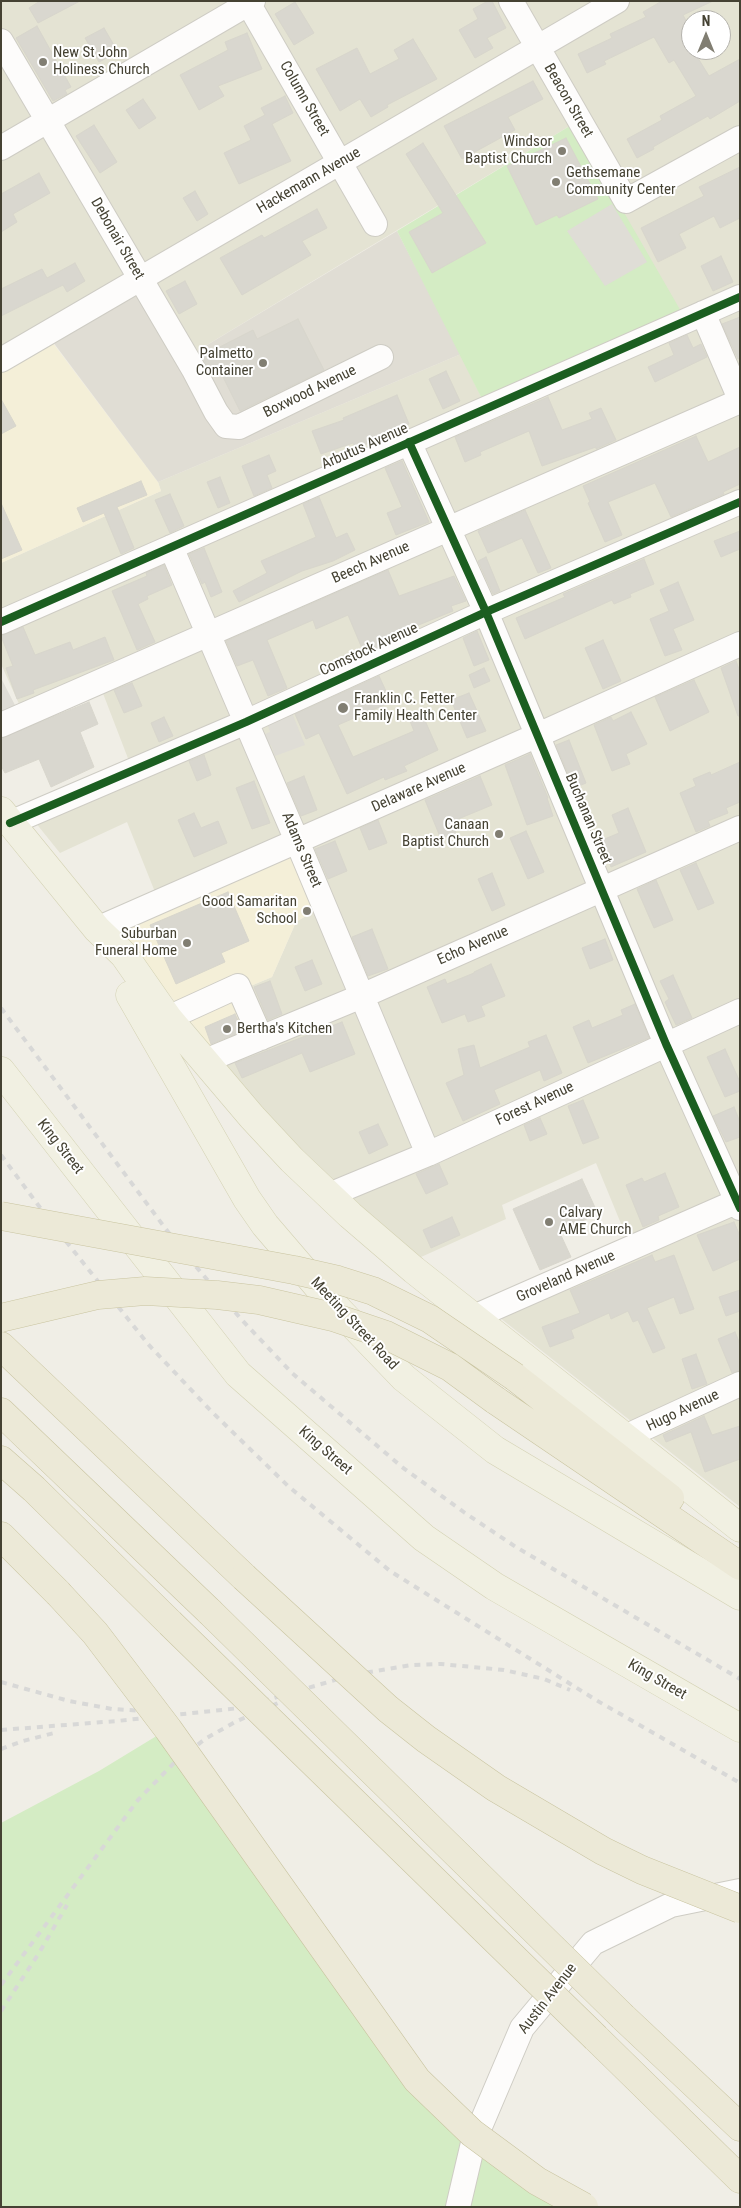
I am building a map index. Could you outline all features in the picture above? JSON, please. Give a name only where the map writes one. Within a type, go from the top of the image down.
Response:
[{"type":"highway","points":[[1,1216],[275,1266],[338,1280],[373,1291],[422,1314],[515,1377],[740,1553]]},
{"type":"highway","points":[[1,1318],[98,1295],[145,1291],[217,1295],[259,1300],[324,1315],[386,1335],[450,1367],[495,1400],[740,1566]]},
{"type":"highway","points":[[1,1346],[16,1358],[244,1577],[388,1709],[426,1739],[496,1788],[603,1851],[634,1866],[740,1909]]},
{"type":"highway","points":[[1,1412],[210,1612],[623,2017],[740,2126]]},
{"type":"highway","points":[[1,1460],[34,1489],[740,2179]]},
{"type":"highway","points":[[1,1536],[95,1633],[168,1728],[417,2080],[472,2133],[537,2181],[584,2207]]},
{"type":"main road","name":"Meeting Street Road","points":[[6,817],[97,929],[124,955],[168,1018],[252,1117],[329,1195],[414,1270],[740,1528]]},
{"type":"main road","name":"Meeting Street Road","points":[[97,929],[108,959],[150,1026],[247,1199],[266,1225],[331,1302],[404,1378],[495,1450],[740,1596]]},
{"type":"main road","name":"King Street","points":[[1,1072],[238,1374],[424,1538],[494,1586],[740,1728]]},
{"type":"street","name":"Beacon Street","points":[[511,1],[626,201],[740,138]]},
{"type":"street","name":"Hackemann Avenue","points":[[1,360],[617,1]]},
{"type":"street","points":[[1,148],[249,2]]},
{"type":"street","name":"Column Street","points":[[249,2],[376,224]]},
{"type":"street","name":"Debonair Street","points":[[1,41],[194,370],[216,412],[226,426],[239,427]]},
{"type":"street","name":"Arbutus Avenue","points":[[1,622],[740,297]]},
{"type":"street","points":[[703,313],[740,400]]},
{"type":"street","name":"Boxwood Avenue","points":[[239,427],[381,358]]},
{"type":"street","name":"Beech Avenue","points":[[3,719],[208,634],[740,400]]},
{"type":"street","name":"Buchanan Street","points":[[409,442],[486,612],[666,1044],[739,1203]]},
{"type":"street","name":"Comstock Avenue","points":[[6,817],[246,722],[486,612],[740,502]]},
{"type":"street","name":"Adams Street","points":[[171,547],[428,1154]]},
{"type":"street","name":"Delaware Avenue","points":[[97,929],[740,644]]},
{"type":"street","name":"Echo Avenue","points":[[205,1061],[362,996],[740,828]]},
{"type":"street","points":[[168,1018],[238,986],[261,1038]]},
{"type":"street","name":"Forest Avenue","points":[[329,1195],[428,1154],[740,1011]]},
{"type":"street","name":"Groveland Avenue","points":[[474,1317],[739,1203]]},
{"type":"street","name":"Hugo Avenue","points":[[625,1437],[740,1384]]},
{"type":"street","name":"Austin Avenue","points":[[458,2207],[473,2142],[522,2028],[593,1943],[671,1905],[740,1892]]},
{"type":"shaded area","points":[[1,1],[740,1],[740,1507],[490,1310],[631,1248],[596,1163],[502,1205],[506,1219],[421,1257],[385,1230],[301,1154],[218,1056],[248,987],[272,977],[296,922],[324,905],[159,902],[127,822],[60,853],[35,822],[129,761],[99,683],[24,715],[1,664],[1,563],[161,491],[158,482],[461,354],[482,399],[573,124],[187,357],[141,279],[1,360]]},
{"type":"shaded area","points":[[612,204],[647,262],[605,286],[567,231]]},
{"type":"shaded area","points":[[397,231],[461,354],[158,482],[47,334],[141,279],[187,357]]},
{"type":"shaded area","points":[[46,334],[158,482],[161,491],[1,563],[1,360]]},
{"type":"shaded area","points":[[1,678],[17,709],[1,715]]},
{"type":"shaded area","points":[[288,703],[305,745],[275,756],[271,745],[259,751],[253,739],[270,732],[264,714]]},
{"type":"shaded area","points":[[297,841],[324,905],[296,922],[272,977],[248,987],[266,1036],[218,1056],[121,933],[121,929]]},
{"type":"green space","points":[[573,124],[682,313],[482,399],[397,231]]},
{"type":"green space","points":[[168,1729],[400,2057],[584,2207],[1,2207],[1,1823],[99,1771]]},
{"type":"building","points":[[40,1],[80,1],[38,23],[29,8]]},
{"type":"building","points":[[488,1],[492,1],[506,28],[487,38],[493,48],[475,58],[459,30],[478,19],[473,9]]},
{"type":"building","points":[[662,1],[713,1],[694,10],[681,10],[681,60],[699,60],[709,76],[740,59],[740,101],[710,119],[708,116],[637,158],[627,139],[662,120],[660,116],[696,96],[674,60],[669,63],[654,37],[604,61],[606,64],[587,73],[578,54],[612,38],[610,34],[646,17],[643,12]]},
{"type":"building","points":[[295,2],[314,33],[294,45],[275,14]]},
{"type":"building","name":"New St John Holiness Church","points":[[37,26],[71,87],[65,90],[67,94],[53,101],[16,38]]},
{"type":"building","points":[[104,28],[118,52],[99,62],[85,38]]},
{"type":"building","points":[[247,33],[262,69],[218,86],[224,96],[199,110],[180,75],[228,50],[225,42]]},
{"type":"building","points":[[413,39],[437,79],[387,105],[388,107],[371,117],[360,99],[340,111],[316,69],[357,48],[370,74],[399,59],[394,50]]},
{"type":"building","points":[[533,81],[543,99],[508,117],[515,130],[462,159],[444,126]]},
{"type":"building","points":[[285,96],[293,113],[272,124],[291,161],[239,184],[224,153],[251,140],[244,126],[265,115],[261,108]]},
{"type":"building","points":[[143,99],[156,118],[139,129],[126,110]]},
{"type":"building","points":[[94,125],[117,162],[100,173],[76,136]]},
{"type":"building","points":[[566,138],[598,199],[559,218],[557,215],[536,225],[507,166]]},
{"type":"building","points":[[423,143],[486,243],[432,273],[409,232],[443,213],[406,154]]},
{"type":"building","points":[[740,167],[740,218],[720,228],[714,216],[679,234],[686,248],[658,262],[641,228],[704,196],[699,187]]},
{"type":"building","points":[[39,173],[50,193],[13,214],[17,222],[1,232],[1,194]]},
{"type":"building","points":[[195,191],[208,214],[197,221],[183,198]]},
{"type":"building","points":[[317,209],[327,228],[302,241],[311,255],[242,295],[220,258],[262,235],[264,238]]},
{"type":"building","points":[[721,256],[733,282],[713,291],[701,266]]},
{"type":"building","points":[[75,263],[85,281],[67,292],[63,285],[1,316],[1,289],[42,269],[47,278]]},
{"type":"building","points":[[185,281],[197,304],[179,314],[166,291]]},
{"type":"building","points":[[740,317],[740,358],[738,359],[722,324]]},
{"type":"building","name":"Palmetto Container","points":[[298,319],[324,370],[240,411],[219,369],[211,373],[202,356],[253,330],[257,339]]},
{"type":"building","points":[[687,335],[693,348],[701,344],[707,357],[655,382],[648,367],[674,355],[669,343]]},
{"type":"building","points":[[446,371],[460,401],[443,409],[429,379]]},
{"type":"building","points":[[397,395],[409,424],[356,449],[353,443],[321,454],[312,431],[344,420],[343,418]]},
{"type":"building","points":[[548,397],[562,430],[592,419],[589,413],[601,408],[616,440],[596,449],[596,447],[542,466],[529,431],[480,452],[481,455],[465,462],[455,437]]},
{"type":"building","points":[[1,399],[16,426],[1,434]]},
{"type":"building","points":[[696,436],[708,462],[740,447],[740,484],[723,492],[724,494],[671,517],[655,483],[608,502],[622,535],[605,542],[588,503],[590,502],[583,486]]},
{"type":"building","points":[[269,455],[276,471],[267,475],[272,488],[254,496],[242,466]]},
{"type":"building","points":[[402,461],[429,522],[396,535],[387,513],[402,507],[385,468]]},
{"type":"building","points":[[220,477],[230,503],[218,508],[207,482]]},
{"type":"building","points":[[141,481],[147,495],[117,507],[134,548],[121,554],[104,513],[83,522],[77,508]]},
{"type":"building","points":[[170,494],[184,526],[170,533],[155,500]]},
{"type":"building","points":[[319,497],[336,538],[347,533],[355,550],[333,561],[302,571],[239,602],[233,591],[267,573],[261,561],[316,537],[303,504]]},
{"type":"building","points":[[1,503],[22,550],[1,559]]},
{"type":"building","points":[[525,510],[551,568],[538,573],[522,538],[488,553],[478,531]]},
{"type":"building","points":[[740,531],[740,549],[721,557],[714,541]]},
{"type":"building","points":[[204,548],[222,592],[211,597],[205,582],[202,584],[189,554]]},
{"type":"building","points":[[486,557],[500,591],[493,594],[478,561]]},
{"type":"building","points":[[644,559],[654,584],[630,594],[631,597],[614,604],[612,600],[525,639],[516,618],[565,597],[563,594]]},
{"type":"building","points":[[164,565],[172,585],[147,596],[148,599],[138,604],[155,642],[137,650],[112,591],[147,576],[146,573]]},
{"type":"building","points":[[388,570],[399,596],[454,576],[466,601],[451,606],[453,611],[394,635],[396,638],[364,653],[348,615],[316,629],[313,620],[267,640],[287,688],[268,696],[253,660],[237,666],[226,641]]},
{"type":"building","points":[[678,582],[694,620],[673,629],[682,650],[665,656],[650,619],[669,611],[660,590]]},
{"type":"building","points":[[23,627],[35,655],[70,642],[73,650],[105,637],[114,660],[33,690],[34,693],[17,699],[6,668],[13,666],[1,636]]},
{"type":"building","points":[[477,631],[489,660],[474,666],[463,638]]},
{"type":"building","points":[[603,640],[621,681],[603,689],[585,648]]},
{"type":"building","points":[[736,661],[740,672],[740,716],[738,716],[721,668]]},
{"type":"building","points":[[484,668],[490,681],[474,688],[469,675]]},
{"type":"building","points":[[379,676],[391,702],[338,725],[353,757],[414,731],[410,721],[423,716],[438,750],[404,766],[407,771],[385,780],[384,777],[347,794],[319,733],[306,739],[295,714]]},
{"type":"building","points":[[694,680],[709,712],[670,731],[655,697]]},
{"type":"building","points":[[132,683],[142,706],[124,713],[114,690]]},
{"type":"building","points":[[469,693],[486,731],[467,738],[451,700]]},
{"type":"building","points":[[89,702],[98,724],[80,732],[94,767],[51,787],[39,759],[5,773],[1,766],[1,738]]},
{"type":"building","points":[[631,712],[647,744],[626,754],[630,764],[612,771],[594,725],[611,717],[613,721]]},
{"type":"building","points":[[164,717],[173,736],[159,742],[151,723]]},
{"type":"building","points":[[569,740],[586,783],[574,788],[556,745]]},
{"type":"building","points":[[530,754],[548,798],[553,816],[527,825],[505,765]]},
{"type":"building","points":[[204,755],[211,775],[197,781],[189,761]]},
{"type":"building","points":[[740,762],[740,802],[726,808],[728,813],[708,821],[710,826],[696,832],[680,793],[696,786],[693,779],[710,772],[711,775]]},
{"type":"building","points":[[304,776],[317,810],[301,816],[287,783]]},
{"type":"building","points":[[480,776],[492,805],[451,822],[456,833],[441,839],[425,800]]},
{"type":"building","points":[[254,781],[270,823],[252,829],[236,788]]},
{"type":"building","points":[[628,808],[646,852],[611,867],[600,841],[619,833],[612,815]]},
{"type":"building","points":[[194,813],[201,828],[218,821],[227,843],[194,857],[178,820]]},
{"type":"building","points":[[378,820],[387,843],[369,850],[360,828]]},
{"type":"building","points":[[526,831],[544,872],[528,879],[510,838]]},
{"type":"building","points":[[335,841],[347,871],[328,879],[315,849]]},
{"type":"building","points":[[696,863],[714,903],[698,910],[680,870]]},
{"type":"building","points":[[492,873],[505,905],[492,911],[478,879]]},
{"type":"building","points":[[656,880],[673,920],[654,928],[637,889]]},
{"type":"building","name":"Suburban Funeral Home","points":[[228,892],[249,941],[221,953],[225,962],[176,984],[150,925]]},
{"type":"building","points":[[372,929],[388,969],[368,976],[352,937]]},
{"type":"building","points":[[605,939],[613,960],[590,969],[582,948]]},
{"type":"building","points":[[312,960],[322,984],[305,991],[295,967]]},
{"type":"building","points":[[491,964],[505,996],[481,1006],[485,1016],[468,1022],[465,1014],[442,1023],[427,987],[445,979],[447,984]]},
{"type":"building","points":[[673,975],[692,1018],[676,1025],[665,1002],[669,999],[660,981]]},
{"type":"building","points":[[270,981],[282,1014],[268,1020],[254,987]]},
{"type":"building","points":[[635,1004],[649,1038],[588,1063],[573,1027],[589,1020],[592,1028],[623,1015],[621,1010]]},
{"type":"building","name":"Bertha's Kitchen","points":[[235,1014],[243,1031],[211,1044],[205,1027]]},
{"type":"building","points":[[342,1022],[355,1054],[310,1072],[302,1053],[242,1078],[235,1063]]},
{"type":"building","points":[[546,1035],[562,1073],[544,1081],[540,1070],[494,1090],[500,1104],[463,1121],[446,1083],[464,1075],[458,1049],[474,1045],[480,1068],[530,1047],[528,1042]]},
{"type":"building","points":[[725,1049],[740,1082],[740,1091],[725,1097],[707,1057]]},
{"type":"building","points":[[583,1100],[599,1138],[583,1144],[568,1106]]},
{"type":"building","points":[[734,1107],[740,1122],[740,1137],[726,1142],[713,1116]]},
{"type":"building","points":[[540,1118],[547,1134],[530,1141],[524,1125]]},
{"type":"building","points":[[378,1124],[388,1145],[369,1154],[359,1132]]},
{"type":"building","points":[[439,1164],[448,1184],[426,1194],[416,1174]]},
{"type":"building","points":[[665,1173],[679,1207],[658,1216],[659,1220],[643,1227],[626,1185],[642,1178],[644,1182]]},
{"type":"building","name":"Calvary AME Church","points":[[582,1179],[598,1214],[559,1231],[571,1257],[540,1270],[513,1209]]},
{"type":"building","points":[[452,1217],[460,1235],[431,1248],[423,1230]]},
{"type":"building","points":[[734,1222],[740,1236],[740,1259],[713,1271],[697,1235]]},
{"type":"building","points":[[652,1255],[655,1262],[674,1255],[694,1309],[680,1314],[674,1297],[647,1308],[665,1348],[653,1353],[638,1320],[633,1322],[628,1311],[611,1319],[609,1313],[571,1330],[574,1338],[550,1347],[542,1327],[580,1313],[570,1290]]},
{"type":"building","points":[[740,1290],[740,1311],[726,1316],[719,1297]]},
{"type":"building","points":[[735,1332],[740,1344],[740,1370],[732,1373],[718,1339]]},
{"type":"building","points":[[696,1354],[707,1384],[692,1389],[682,1359]]},
{"type":"building","points":[[704,1416],[712,1435],[740,1426],[740,1459],[705,1472],[691,1432],[666,1442],[663,1435]]},
{"type":"railway","points":[[1,1008],[180,1248],[241,1319],[292,1373],[402,1467],[465,1513],[516,1547],[740,1679]]},
{"type":"railway","points":[[1,1155],[53,1225],[148,1344],[211,1411],[288,1486],[390,1571],[596,1700],[740,1783]]},
{"type":"railway","points":[[1,1730],[117,1721],[240,1708],[352,1675],[412,1665],[441,1664],[504,1670],[544,1679],[570,1690]]},
{"type":"railway","points":[[1,1682],[69,1701],[112,1709],[163,1712]]},
{"type":"railway","points":[[1,1985],[138,1800],[173,1764],[205,1739],[235,1722],[278,1703]]},
{"type":"railway","points":[[1,1749],[58,1732]]},
{"type":"railway","points":[[1,2011],[39,1953],[67,1905]]},
{"type":"cycle path","points":[[1,622],[740,297]]},
{"type":"cycle path","points":[[409,442],[486,612],[666,1044],[740,1208]]},
{"type":"cycle path","points":[[10,823],[246,722],[486,612],[740,502]]},
{"type":"place","name":"New St John Holiness Church","points":[[43,62]]},
{"type":"place","name":"Windsor Baptist Church","points":[[562,151]]},
{"type":"place","name":"Gethsemane Community Center","points":[[556,182]]},
{"type":"place","name":"Palmetto Container","points":[[263,363]]},
{"type":"place","name":"Franklin C. Fetter Family Health Center","points":[[343,708]]},
{"type":"place","name":"Canaan Baptist Church","points":[[499,834]]},
{"type":"place","name":"Good Samaritan School","points":[[307,911]]},
{"type":"place","name":"Suburban Funeral Home","points":[[187,943]]},
{"type":"place","name":"Bertha's Kitchen","points":[[227,1029]]},
{"type":"place","name":"Calvary AME Church","points":[[549,1222]]}]
